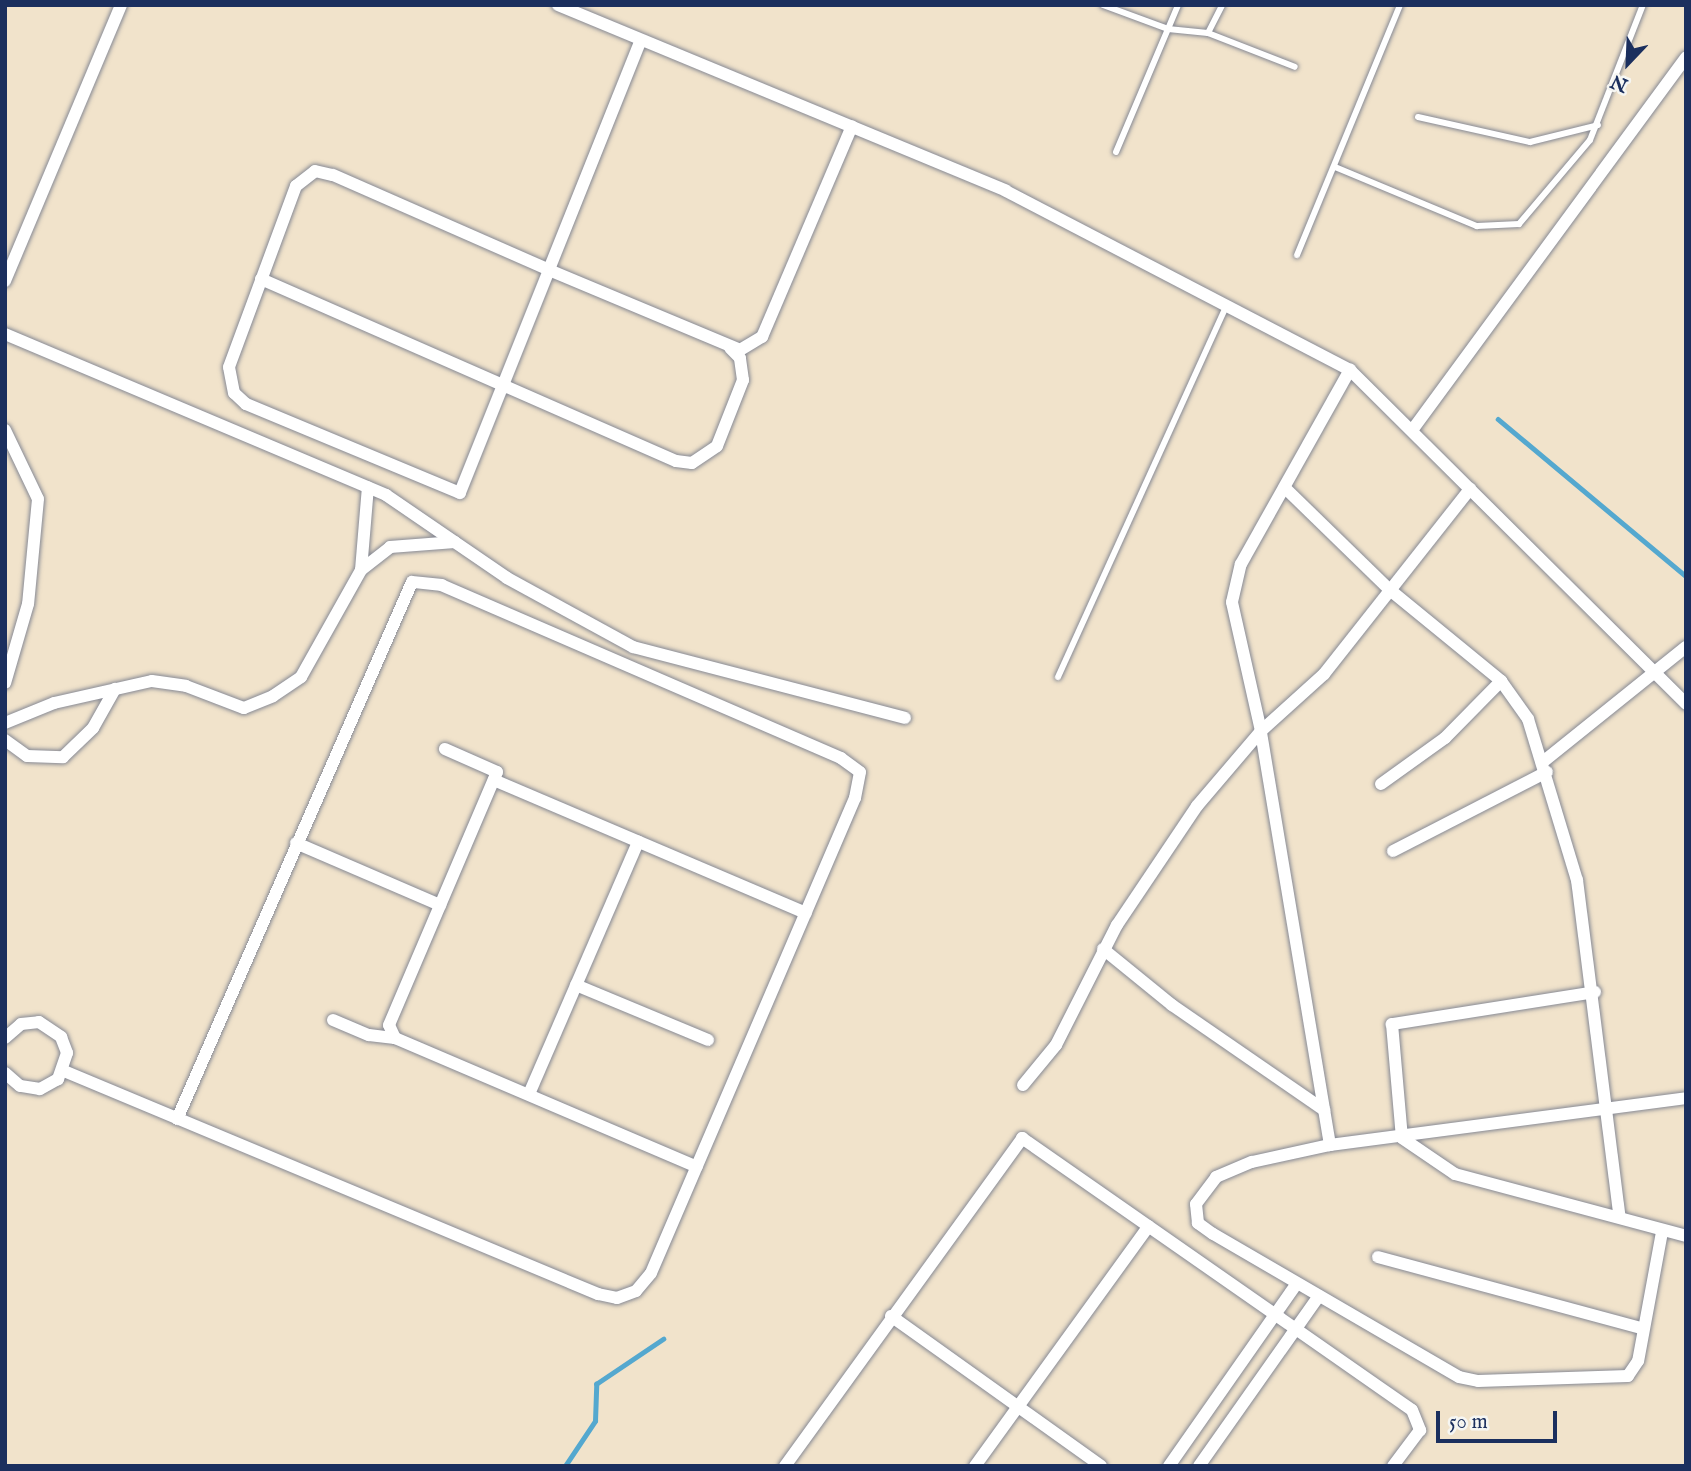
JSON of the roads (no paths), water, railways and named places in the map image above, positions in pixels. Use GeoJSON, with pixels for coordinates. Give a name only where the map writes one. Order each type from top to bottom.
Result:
{"type":"FeatureCollection","features":[{"type":"Feature","properties":{"kind":"street"},"geometry":{"type":"LineString","coordinates":[[5,281],[121,5]]}},
{"type":"Feature","properties":{"kind":"street"},"geometry":{"type":"LineString","coordinates":[[558,5],[640,42],[852,126],[1006,191],[1350,370],[1413,429],[1686,704]]}},
{"type":"Feature","properties":{"kind":"street"},"geometry":{"type":"LineString","coordinates":[[640,42],[549,270],[505,382],[460,493],[246,404],[227,382],[261,279],[296,186],[315,171],[549,270],[730,348],[740,350],[762,337],[852,126]]}},
{"type":"Feature","properties":{"kind":"street"},"geometry":{"type":"LineString","coordinates":[[1413,429],[1686,57]]}},
{"type":"Feature","properties":{"kind":"street"},"geometry":{"type":"LineString","coordinates":[[261,279],[692,463],[716,446],[743,380],[740,358],[730,348]]}},
{"type":"Feature","properties":{"kind":"street"},"geometry":{"type":"LineString","coordinates":[[5,334],[368,487],[455,542],[633,647],[905,718]]}},
{"type":"Feature","properties":{"kind":"street"},"geometry":{"type":"LineString","coordinates":[[1330,1145],[1261,731],[1233,583],[1350,370]]}},
{"type":"Feature","properties":{"kind":"street"},"geometry":{"type":"LineString","coordinates":[[5,430],[38,499],[28,604],[5,683]]}},
{"type":"Feature","properties":{"kind":"street"},"geometry":{"type":"LineString","coordinates":[[361,570],[368,487]]}},
{"type":"Feature","properties":{"kind":"street"},"geometry":{"type":"LineString","coordinates":[[1285,488],[1390,590],[1501,681],[1528,719],[1546,767],[1577,880],[1595,992],[1619,1214]]}},
{"type":"Feature","properties":{"kind":"street"},"geometry":{"type":"LineString","coordinates":[[1023,1085],[1056,1045],[1103,949],[1197,806],[1261,731],[1301,699],[1470,489]]}},
{"type":"Feature","properties":{"kind":"street"},"geometry":{"type":"LineString","coordinates":[[5,723],[54,703],[152,681],[186,686],[244,708],[273,696],[301,677],[361,570],[390,548],[455,542]]}},
{"type":"Feature","properties":{"kind":"street"},"geometry":{"type":"LineString","coordinates":[[64,1071],[177,1119],[617,1298],[636,1291],[651,1273],[860,785],[851,762],[424,580],[412,582],[404,594],[177,1119]]}},
{"type":"Feature","properties":{"kind":"street"},"geometry":{"type":"LineString","coordinates":[[1393,851],[1546,767],[1686,647]]}},
{"type":"Feature","properties":{"kind":"street"},"geometry":{"type":"LineString","coordinates":[[1381,784],[1445,738],[1501,681]]}},
{"type":"Feature","properties":{"kind":"street"},"geometry":{"type":"LineString","coordinates":[[5,740],[27,756],[63,757],[93,728],[115,689]]}},
{"type":"Feature","properties":{"kind":"street"},"geometry":{"type":"LineString","coordinates":[[396,1038],[390,1025],[497,772],[445,749]]}},
{"type":"Feature","properties":{"kind":"street"},"geometry":{"type":"LineString","coordinates":[[494,779],[806,912]]}},
{"type":"Feature","properties":{"kind":"street"},"geometry":{"type":"LineString","coordinates":[[529,1094],[638,842]]}},
{"type":"Feature","properties":{"kind":"street"},"geometry":{"type":"LineString","coordinates":[[296,843],[440,905]]}},
{"type":"Feature","properties":{"kind":"street"},"geometry":{"type":"LineString","coordinates":[[1103,949],[1172,1005],[1324,1110]]}},
{"type":"Feature","properties":{"kind":"street"},"geometry":{"type":"LineString","coordinates":[[576,985],[708,1040]]}},
{"type":"Feature","properties":{"kind":"street"},"geometry":{"type":"LineString","coordinates":[[1402,1138],[1392,1024],[1595,992]]}},
{"type":"Feature","properties":{"kind":"street"},"geometry":{"type":"LineString","coordinates":[[332,1020],[369,1035],[396,1038],[697,1167]]}},
{"type":"Feature","properties":{"kind":"street"},"geometry":{"type":"LineString","coordinates":[[5,1073],[20,1086],[40,1089],[64,1071],[66,1045],[48,1025],[21,1024],[6,1036]]}},
{"type":"Feature","properties":{"kind":"street"},"geometry":{"type":"LineString","coordinates":[[1662,1232],[1641,1328],[1638,1362],[1628,1376],[1478,1381],[1458,1377],[1213,1234],[1198,1223],[1196,1204],[1230,1168],[1330,1145],[1402,1138],[1686,1098]]}},
{"type":"Feature","properties":{"kind":"street"},"geometry":{"type":"LineString","coordinates":[[1402,1138],[1455,1174],[1619,1214],[1662,1232],[1686,1236]]}},
{"type":"Feature","properties":{"kind":"street"},"geometry":{"type":"LineString","coordinates":[[785,1466],[1015,1140],[1027,1139],[1420,1419],[1420,1430],[1393,1466]]}},
{"type":"Feature","properties":{"kind":"street"},"geometry":{"type":"LineString","coordinates":[[975,1466],[1149,1226]]}},
{"type":"Feature","properties":{"kind":"street"},"geometry":{"type":"LineString","coordinates":[[1378,1257],[1641,1328]]}},
{"type":"Feature","properties":{"kind":"street"},"geometry":{"type":"LineString","coordinates":[[1168,1466],[1297,1283]]}},
{"type":"Feature","properties":{"kind":"street"},"geometry":{"type":"LineString","coordinates":[[1199,1466],[1319,1296]]}},
{"type":"Feature","properties":{"kind":"street"},"geometry":{"type":"LineString","coordinates":[[891,1316],[1101,1466]]}},
{"type":"Feature","properties":{"kind":"lane"},"geometry":{"type":"LineString","coordinates":[[1103,5],[1168,29],[1208,33],[1296,67]]}},
{"type":"Feature","properties":{"kind":"lane"},"geometry":{"type":"LineString","coordinates":[[1116,152],[1178,5]]}},
{"type":"Feature","properties":{"kind":"lane"},"geometry":{"type":"LineString","coordinates":[[1208,33],[1222,5]]}},
{"type":"Feature","properties":{"kind":"lane"},"geometry":{"type":"LineString","coordinates":[[1297,256],[1400,5]]}},
{"type":"Feature","properties":{"kind":"lane"},"geometry":{"type":"LineString","coordinates":[[1335,167],[1477,226],[1510,228],[1529,218],[1598,125],[1643,5]]}},
{"type":"Feature","properties":{"kind":"lane"},"geometry":{"type":"LineString","coordinates":[[1418,117],[1530,142],[1598,125]]}},
{"type":"Feature","properties":{"kind":"lane"},"geometry":{"type":"LineString","coordinates":[[1058,677],[1227,304]]}},
{"type":"Feature","properties":{"kind":"waterway"},"geometry":{"type":"LineString","coordinates":[[1498,419],[1686,576]]}},
{"type":"Feature","properties":{"kind":"waterway"},"geometry":{"type":"LineString","coordinates":[[565,1466],[595,1421],[596,1384],[663,1339]]}}]}
